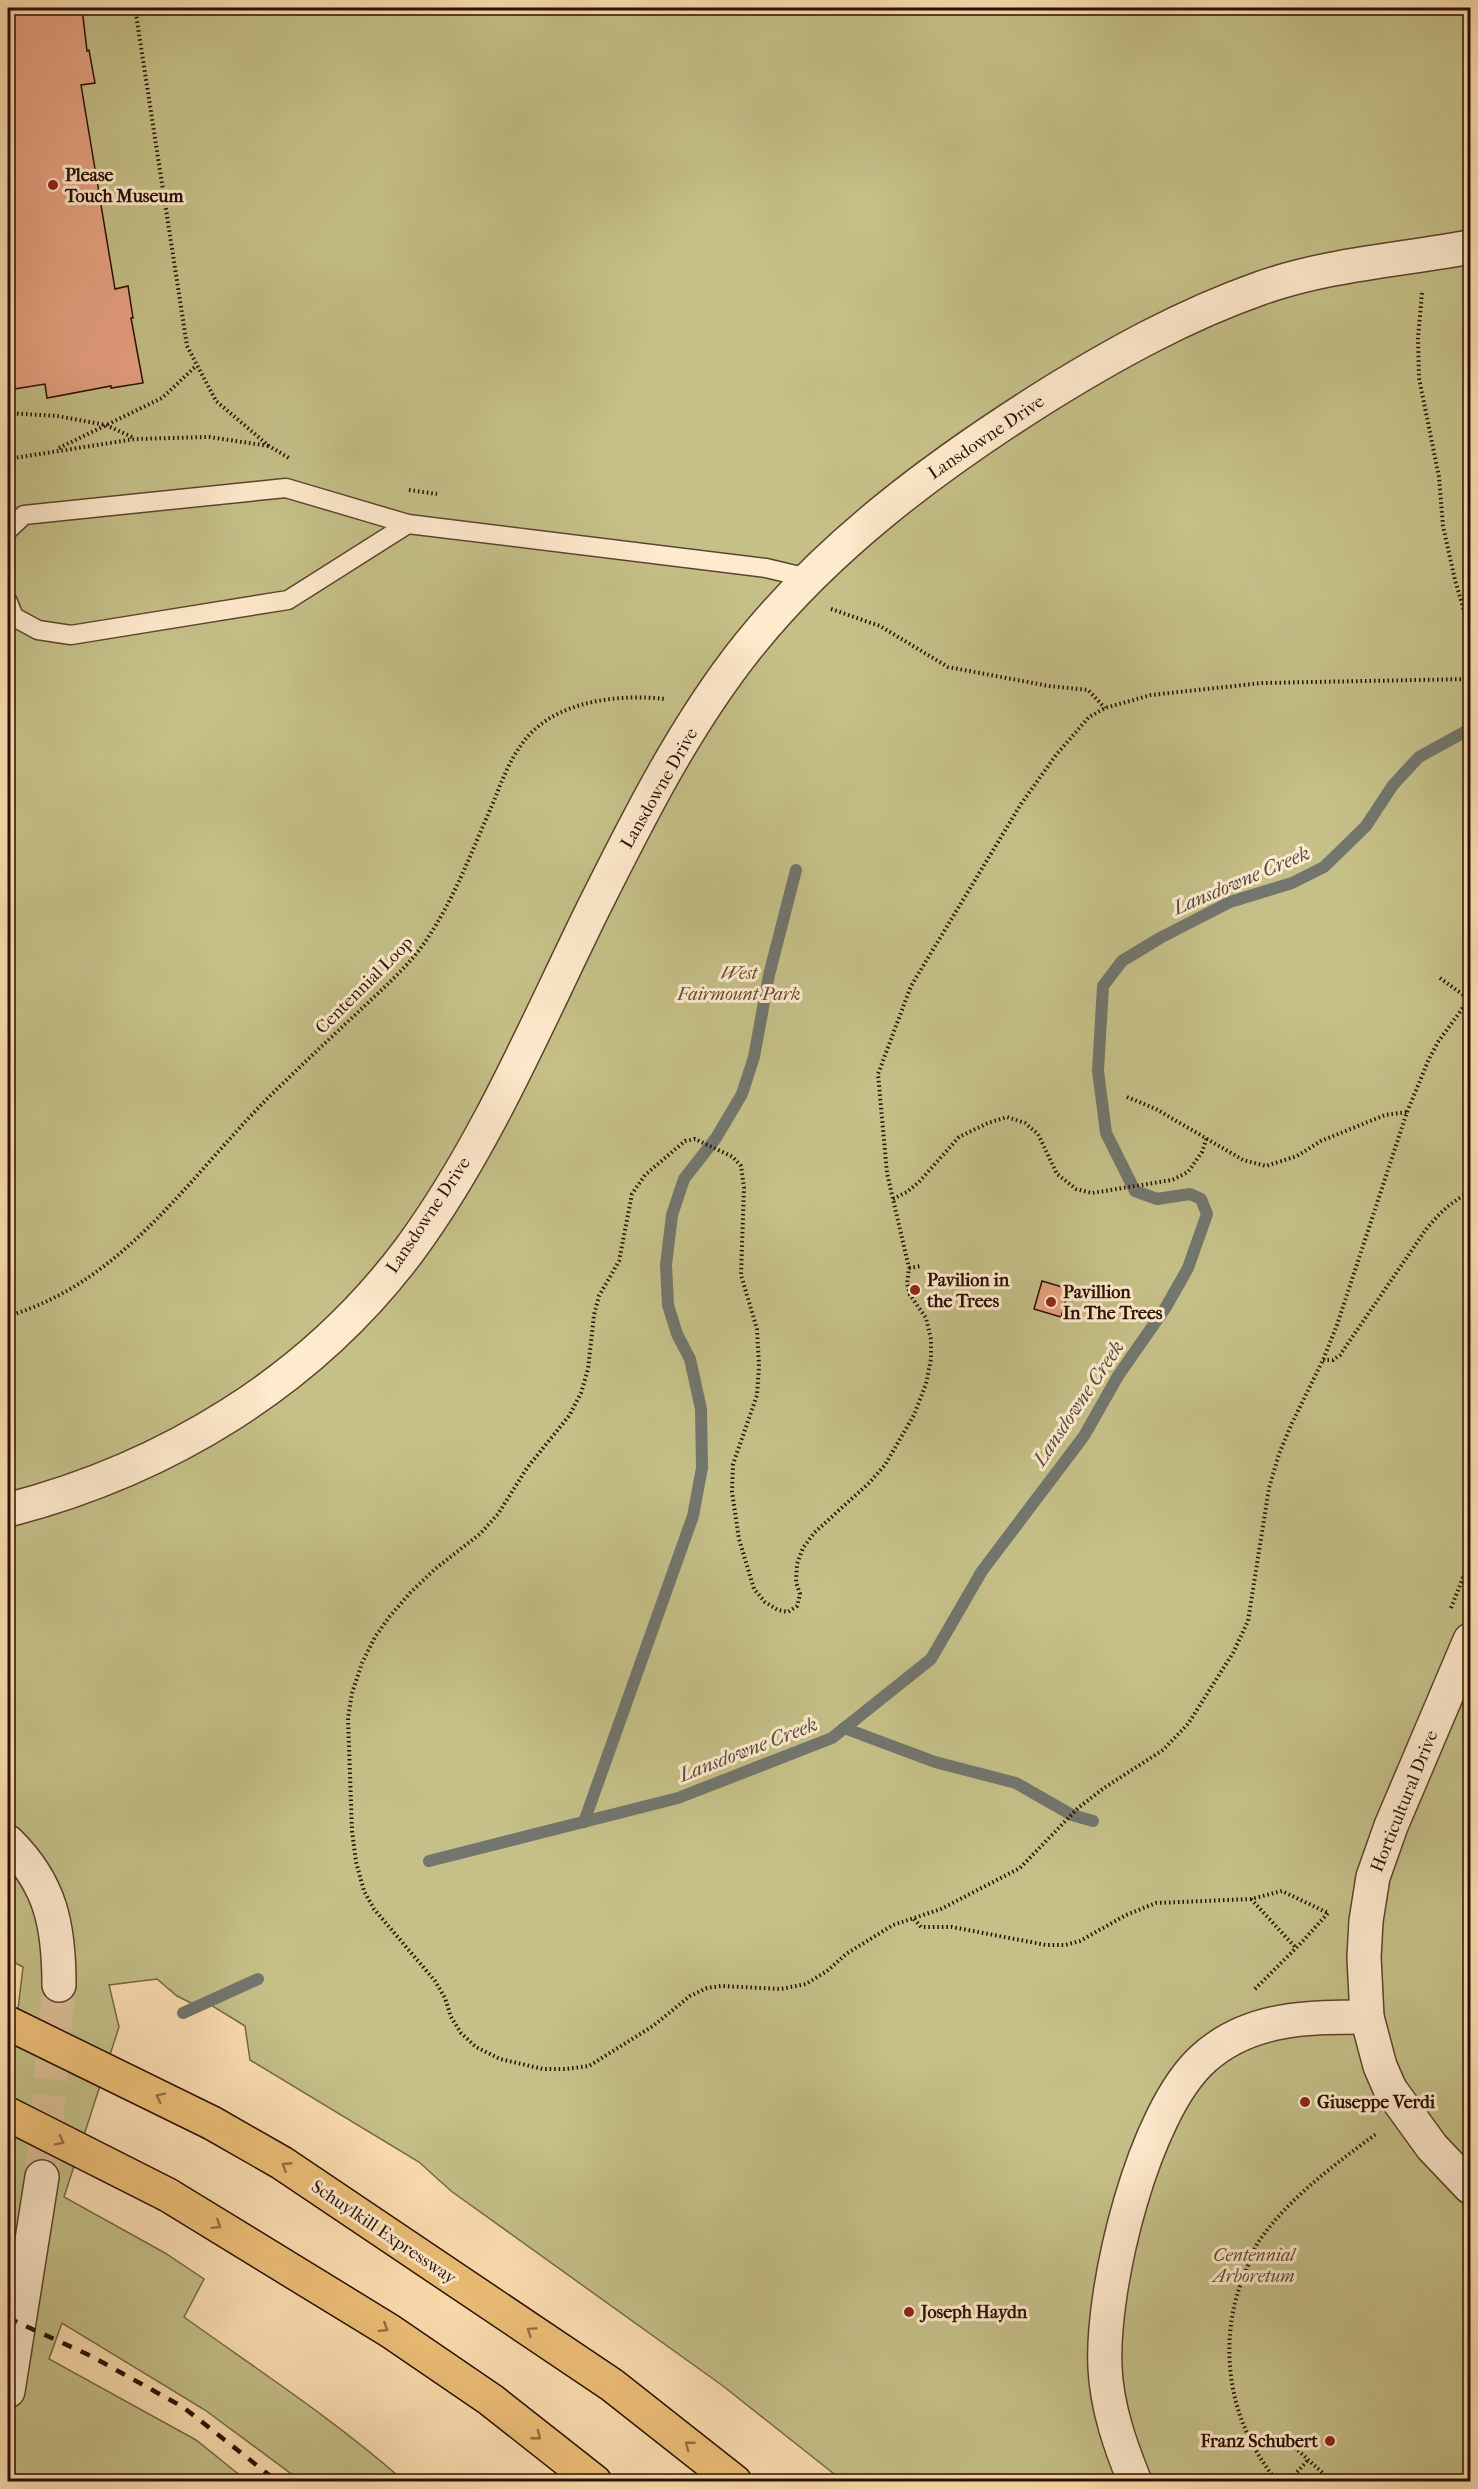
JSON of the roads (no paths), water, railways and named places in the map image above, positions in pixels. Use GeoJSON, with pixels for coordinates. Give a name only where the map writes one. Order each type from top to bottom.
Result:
{"type":"FeatureCollection","features":[{"type":"Feature","properties":{"kind":"highway","name":"Schuylkill Expressway"},"geometry":{"type":"LineString","coordinates":[[8,2023],[212,2123],[282,2163],[612,2385],[735,2481]]}},
{"type":"Feature","properties":{"kind":"highway"},"geometry":{"type":"LineString","coordinates":[[8,2114],[168,2195],[390,2331],[491,2400],[595,2481]]}},
{"type":"Feature","properties":{"kind":"street","name":"Lansdowne Drive"},"geometry":{"type":"LineString","coordinates":[[8,1510],[99,1482],[140,1465],[219,1422],[292,1372],[352,1318],[384,1282],[411,1247],[463,1166],[529,1041],[618,860],[706,706],[747,647],[801,586],[919,482],[1004,423],[1101,363],[1203,311],[1265,286],[1350,265],[1470,247]]}},
{"type":"Feature","properties":{"kind":"street","name":"Horticultural Drive"},"geometry":{"type":"LineString","coordinates":[[1470,1640],[1391,1826],[1373,1877],[1366,1922],[1364,1957],[1367,2017],[1380,2066],[1390,2089],[1432,2147],[1470,2187]]}},
{"type":"Feature","properties":{"kind":"street"},"geometry":{"type":"LineString","coordinates":[[8,1842],[25,1860],[44,1889],[52,1911],[58,1940],[59,1985]]}},
{"type":"Feature","properties":{"kind":"street"},"geometry":{"type":"LineString","coordinates":[[1135,2481],[1120,2445],[1110,2404],[1105,2367],[1117,2255],[1132,2196],[1160,2121],[1182,2083],[1204,2058],[1227,2042],[1253,2030],[1291,2019],[1367,2017]]}},
{"type":"Feature","properties":{"kind":"street"},"geometry":{"type":"LineString","coordinates":[[8,2391],[42,2177]]}},
{"type":"Feature","properties":{"kind":"lane"},"geometry":{"type":"LineString","coordinates":[[8,530],[24,515],[286,488],[408,524],[766,568],[801,586]]}},
{"type":"Feature","properties":{"kind":"lane"},"geometry":{"type":"LineString","coordinates":[[8,602],[14,616],[38,630],[71,636],[288,600],[408,524]]}},
{"type":"Feature","properties":{"kind":"waterway","name":"Lansdowne Creek"},"geometry":{"type":"LineString","coordinates":[[429,1861],[678,1798],[832,1738],[931,1659],[982,1571],[1084,1436],[1118,1376],[1166,1307],[1188,1268],[1207,1214],[1201,1199],[1190,1194],[1157,1199],[1135,1191],[1106,1133],[1098,1071],[1103,986],[1122,961],[1160,938],[1230,902],[1292,883],[1324,867],[1366,826],[1393,785],[1419,757],[1470,729]]}},
{"type":"Feature","properties":{"kind":"waterway"},"geometry":{"type":"LineString","coordinates":[[584,1822],[693,1516],[702,1468],[701,1409],[690,1359],[677,1334],[668,1305],[666,1265],[672,1215],[684,1179],[716,1138],[742,1094],[754,1057],[769,975],[796,870]]}},
{"type":"Feature","properties":{"kind":"waterway"},"geometry":{"type":"LineString","coordinates":[[844,1728],[935,1762],[1016,1783],[1072,1815],[1093,1821]]}},
{"type":"Feature","properties":{"kind":"waterway","name":"Lansdowne Creek"},"geometry":{"type":"LineString","coordinates":[[183,2013],[258,1979]]}},
{"type":"Feature","properties":{"kind":"tunnel"},"geometry":{"type":"LineString","coordinates":[[42,2177],[59,1985]]}},
{"type":"Feature","properties":{"kind":"railway"},"geometry":{"type":"LineString","coordinates":[[8,2318],[91,2356],[183,2407],[278,2482]]}},
{"type":"Feature","properties":{"kind":"place","name":"Please Touch Museum"},"geometry":{"type":"Point","coordinates":[53,185]}},
{"type":"Feature","properties":{"kind":"place","name":"Pavilion in the Trees"},"geometry":{"type":"Point","coordinates":[915,1290]}},
{"type":"Feature","properties":{"kind":"place","name":"Pavillion In The Trees"},"geometry":{"type":"Point","coordinates":[1051,1302]}},
{"type":"Feature","properties":{"kind":"place","name":"Giuseppe Verdi"},"geometry":{"type":"Point","coordinates":[1305,2102]}},
{"type":"Feature","properties":{"kind":"place","name":"Joseph Haydn"},"geometry":{"type":"Point","coordinates":[909,2312]}},
{"type":"Feature","properties":{"kind":"place","name":"Franz Schubert"},"geometry":{"type":"Point","coordinates":[1330,2441]}},
{"type":"Feature","properties":{"kind":"park label","name":"West Fairmount Park"},"geometry":{"type":"Point","coordinates":[739,983]}},
{"type":"Feature","properties":{"kind":"park label","name":"Centennial Arboretum"},"geometry":{"type":"Point","coordinates":[1254,2265]}}]}
